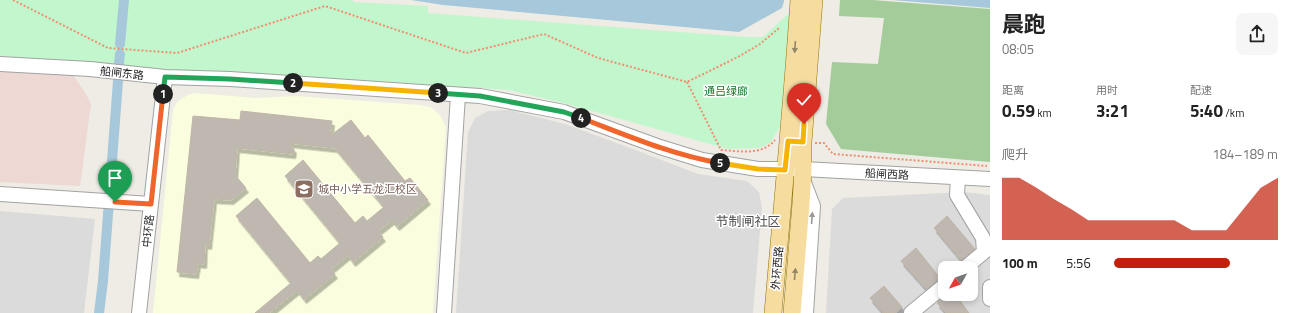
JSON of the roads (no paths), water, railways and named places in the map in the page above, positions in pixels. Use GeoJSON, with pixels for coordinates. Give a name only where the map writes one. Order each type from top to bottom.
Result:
{"type":"FeatureCollection","features":[{"type":"Feature","properties":{"kind":"main road","name":"外环西路"},"geometry":{"type":"LineString","coordinates":[[792,313],[803,173],[796,142],[806,4]]}},
{"type":"Feature","properties":{"kind":"main road","name":"外环西路"},"geometry":{"type":"LineString","coordinates":[[773,313],[785,170],[796,142]]}},
{"type":"Feature","properties":{"kind":"street","name":"船闸东路"},"geometry":{"type":"LineString","coordinates":[[0,64],[90,69],[165,77],[230,79],[480,96],[564,112],[660,147],[702,160],[758,169],[785,170]]}},
{"type":"Feature","properties":{"kind":"street","name":"中环路"},"geometry":{"type":"LineString","coordinates":[[139,313],[165,77]]}},
{"type":"Feature","properties":{"kind":"street"},"geometry":{"type":"LineString","coordinates":[[444,313],[458,95]]}},
{"type":"Feature","properties":{"kind":"street","name":"船闸西路"},"geometry":{"type":"LineString","coordinates":[[785,170],[803,173],[990,179]]}},
{"type":"Feature","properties":{"kind":"street"},"geometry":{"type":"LineString","coordinates":[[803,173],[813,206],[806,313]]}},
{"type":"Feature","properties":{"kind":"street"},"geometry":{"type":"LineString","coordinates":[[958,178],[957,195],[983,238],[984,252],[973,261]]}},
{"type":"Feature","properties":{"kind":"street"},"geometry":{"type":"LineString","coordinates":[[0,194],[151,204]]}},
{"type":"Feature","properties":{"kind":"street"},"geometry":{"type":"LineString","coordinates":[[990,286],[990,299]]}},
{"type":"Feature","properties":{"kind":"street"},"geometry":{"type":"LineString","coordinates":[[912,313],[938,291]]}},
{"type":"Feature","properties":{"kind":"water"},"geometry":{"type":"Polygon","coordinates":[[[411,0],[784,1],[782,8],[739,32],[443,5],[411,0]]]}},
{"type":"Feature","properties":{"kind":"water"},"geometry":{"type":"Polygon","coordinates":[[[892,0],[990,0],[990,8],[892,0]]]}},
{"type":"Feature","properties":{"kind":"waterway"},"geometry":{"type":"LineString","coordinates":[[120,44],[124,0]]}},
{"type":"Feature","properties":{"kind":"waterway"},"geometry":{"type":"LineString","coordinates":[[119,63],[120,54]]}},
{"type":"Feature","properties":{"kind":"waterway"},"geometry":{"type":"LineString","coordinates":[[99,313],[103,281],[118,81]]}},
{"type":"Feature","properties":{"kind":"place","name":"城中小学五龙汇校区"},"geometry":{"type":"Point","coordinates":[304,189]}},
{"type":"Feature","properties":{"kind":"district","name":"节制闸社区"},"geometry":{"type":"Point","coordinates":[748,221]}},
{"type":"Feature","properties":{"kind":"park label","name":"通吕绿廊"},"geometry":{"type":"Point","coordinates":[726,91]}}]}
